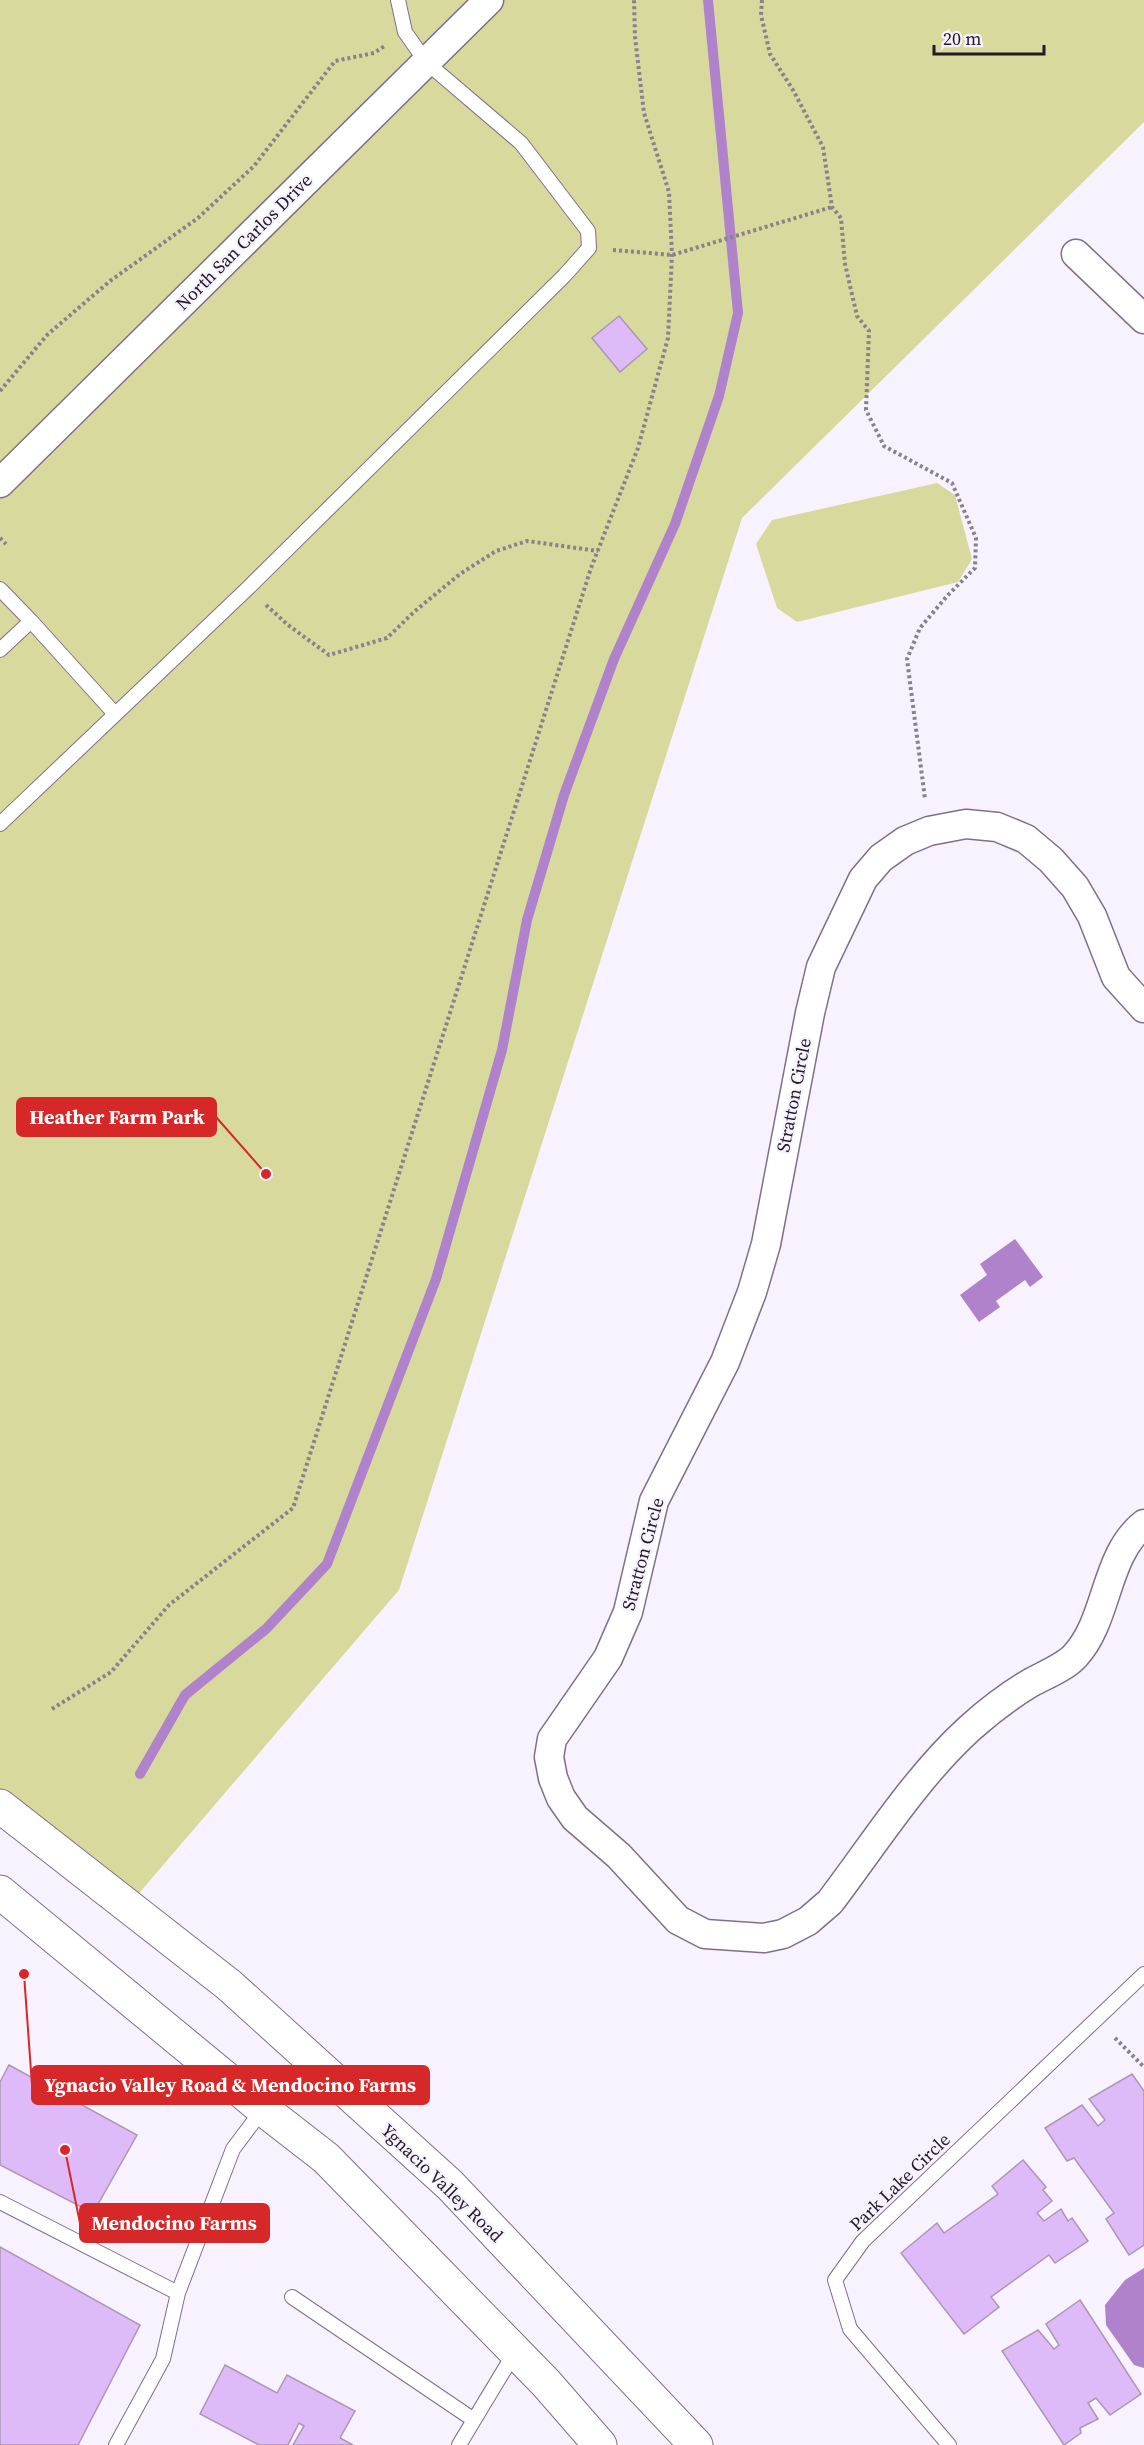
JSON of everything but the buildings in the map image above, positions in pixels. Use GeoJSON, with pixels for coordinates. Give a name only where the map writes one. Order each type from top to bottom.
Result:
{"type":"FeatureCollection","features":[{"type":"Feature","properties":{"kind":"highway","name":"Ygnacio Valley Road"},"geometry":{"type":"LineString","coordinates":[[0,1806],[229,1985],[450,2185],[696,2445]]}},
{"type":"Feature","properties":{"kind":"highway"},"geometry":{"type":"LineString","coordinates":[[0,1892],[263,2109],[326,2158],[515,2352],[600,2445]]}},
{"type":"Feature","properties":{"kind":"street","name":"North San Carlos Drive"},"geometry":{"type":"LineString","coordinates":[[0,483],[489,0]]}},
{"type":"Feature","properties":{"kind":"street"},"geometry":{"type":"LineString","coordinates":[[1076,254],[1144,319]]}},
{"type":"Feature","properties":{"kind":"street","name":"Stratton Circle"},"geometry":{"type":"LineString","coordinates":[[1144,1008],[1116,977],[1092,916],[1075,887],[1026,839],[997,827],[966,824],[929,831],[904,841],[881,858],[863,879],[821,967],[810,1013],[766,1245],[752,1292],[725,1362],[654,1501],[628,1612],[608,1658],[552,1739],[549,1757],[561,1798],[575,1818],[619,1856],[678,1920],[705,1934],[764,1938],[783,1934],[807,1921],[830,1902],[936,1762],[970,1727],[1013,1694],[1074,1657],[1094,1628],[1120,1558],[1137,1530],[1144,1524]]}},
{"type":"Feature","properties":{"kind":"lane"},"geometry":{"type":"LineString","coordinates":[[0,824],[247,589],[556,284],[588,248],[588,231],[521,143],[426,62],[405,32],[398,0]]}},
{"type":"Feature","properties":{"kind":"lane"},"geometry":{"type":"LineString","coordinates":[[0,589],[32,621],[115,714]]}},
{"type":"Feature","properties":{"kind":"lane"},"geometry":{"type":"LineString","coordinates":[[0,650],[32,621]]}},
{"type":"Feature","properties":{"kind":"lane","name":"Park Lake Circle"},"geometry":{"type":"LineString","coordinates":[[949,2445],[850,2329],[835,2280],[863,2241],[1144,1974]]}},
{"type":"Feature","properties":{"kind":"lane"},"geometry":{"type":"LineString","coordinates":[[116,2445],[163,2359],[177,2293],[233,2149],[263,2109]]}},
{"type":"Feature","properties":{"kind":"lane"},"geometry":{"type":"LineString","coordinates":[[0,2202],[177,2293]]}},
{"type":"Feature","properties":{"kind":"lane"},"geometry":{"type":"LineString","coordinates":[[292,2297],[474,2420]]}},
{"type":"Feature","properties":{"kind":"lane"},"geometry":{"type":"LineString","coordinates":[[459,2445],[515,2352]]}},
{"type":"Feature","properties":{"kind":"path"},"geometry":{"type":"LineString","coordinates":[[52,1709],[111,1672],[169,1605],[293,1508],[598,551],[638,448],[668,338],[672,255],[669,192],[644,113],[635,37],[634,0]]}},
{"type":"Feature","properties":{"kind":"path"},"geometry":{"type":"LineString","coordinates":[[762,0],[761,15],[770,54],[794,90],[823,147],[832,207],[841,218],[845,264],[857,316],[869,331],[866,410],[884,446],[952,483],[976,538],[975,568],[920,628],[907,659],[929,831]]}},
{"type":"Feature","properties":{"kind":"path"},"geometry":{"type":"LineString","coordinates":[[0,391],[47,336],[110,281],[198,218],[254,165],[335,61],[374,53],[405,32]]}},
{"type":"Feature","properties":{"kind":"path"},"geometry":{"type":"LineString","coordinates":[[588,248],[672,255],[802,214],[832,207]]}},
{"type":"Feature","properties":{"kind":"path"},"geometry":{"type":"LineString","coordinates":[[0,538],[6,544]]}},
{"type":"Feature","properties":{"kind":"path"},"geometry":{"type":"LineString","coordinates":[[247,589],[288,626],[329,655],[387,638],[415,611],[460,574],[496,551],[527,541],[598,551]]}},
{"type":"Feature","properties":{"kind":"path"},"geometry":{"type":"LineString","coordinates":[[1096,2019],[1144,2067]]}},
{"type":"Feature","properties":{"kind":"green space"},"geometry":{"type":"Polygon","coordinates":[[[0,0],[1144,0],[1144,122],[742,518],[399,1590],[128,1906],[0,1806],[0,0]]]}},
{"type":"Feature","properties":{"kind":"green space"},"geometry":{"type":"Polygon","coordinates":[[[937,483],[955,495],[972,559],[958,582],[797,622],[777,608],[756,544],[772,520],[937,483]]]}},
{"type":"Feature","properties":{"kind":"shaded area"},"geometry":{"type":"Polygon","coordinates":[[[1015,1239],[1043,1277],[1030,1287],[1025,1280],[996,1301],[1000,1307],[979,1322],[960,1295],[987,1275],[980,1264],[1015,1239]]]}},
{"type":"Feature","properties":{"kind":"shaded area"},"geometry":{"type":"Polygon","coordinates":[[[1144,2268],[1144,2368],[1134,2365],[1106,2325],[1105,2305],[1125,2280],[1144,2268]]]}},
{"type":"Feature","properties":{"kind":"waterway"},"geometry":{"type":"LineString","coordinates":[[140,1774],[185,1695],[266,1629],[327,1564],[436,1279],[502,1050],[527,920],[564,795],[614,659],[675,524],[719,396],[738,313],[708,0]]}},
{"type":"Feature","properties":{"kind":"place","name":"Heather Farm Park"},"geometry":{"type":"Point","coordinates":[266,1174]}},
{"type":"Feature","properties":{"kind":"place","name":"Ygnacio Valley Road & Mendocino Farms"},"geometry":{"type":"Point","coordinates":[24,1974]}},
{"type":"Feature","properties":{"kind":"place","name":"Mendocino Farms"},"geometry":{"type":"Point","coordinates":[65,2150]}}]}
